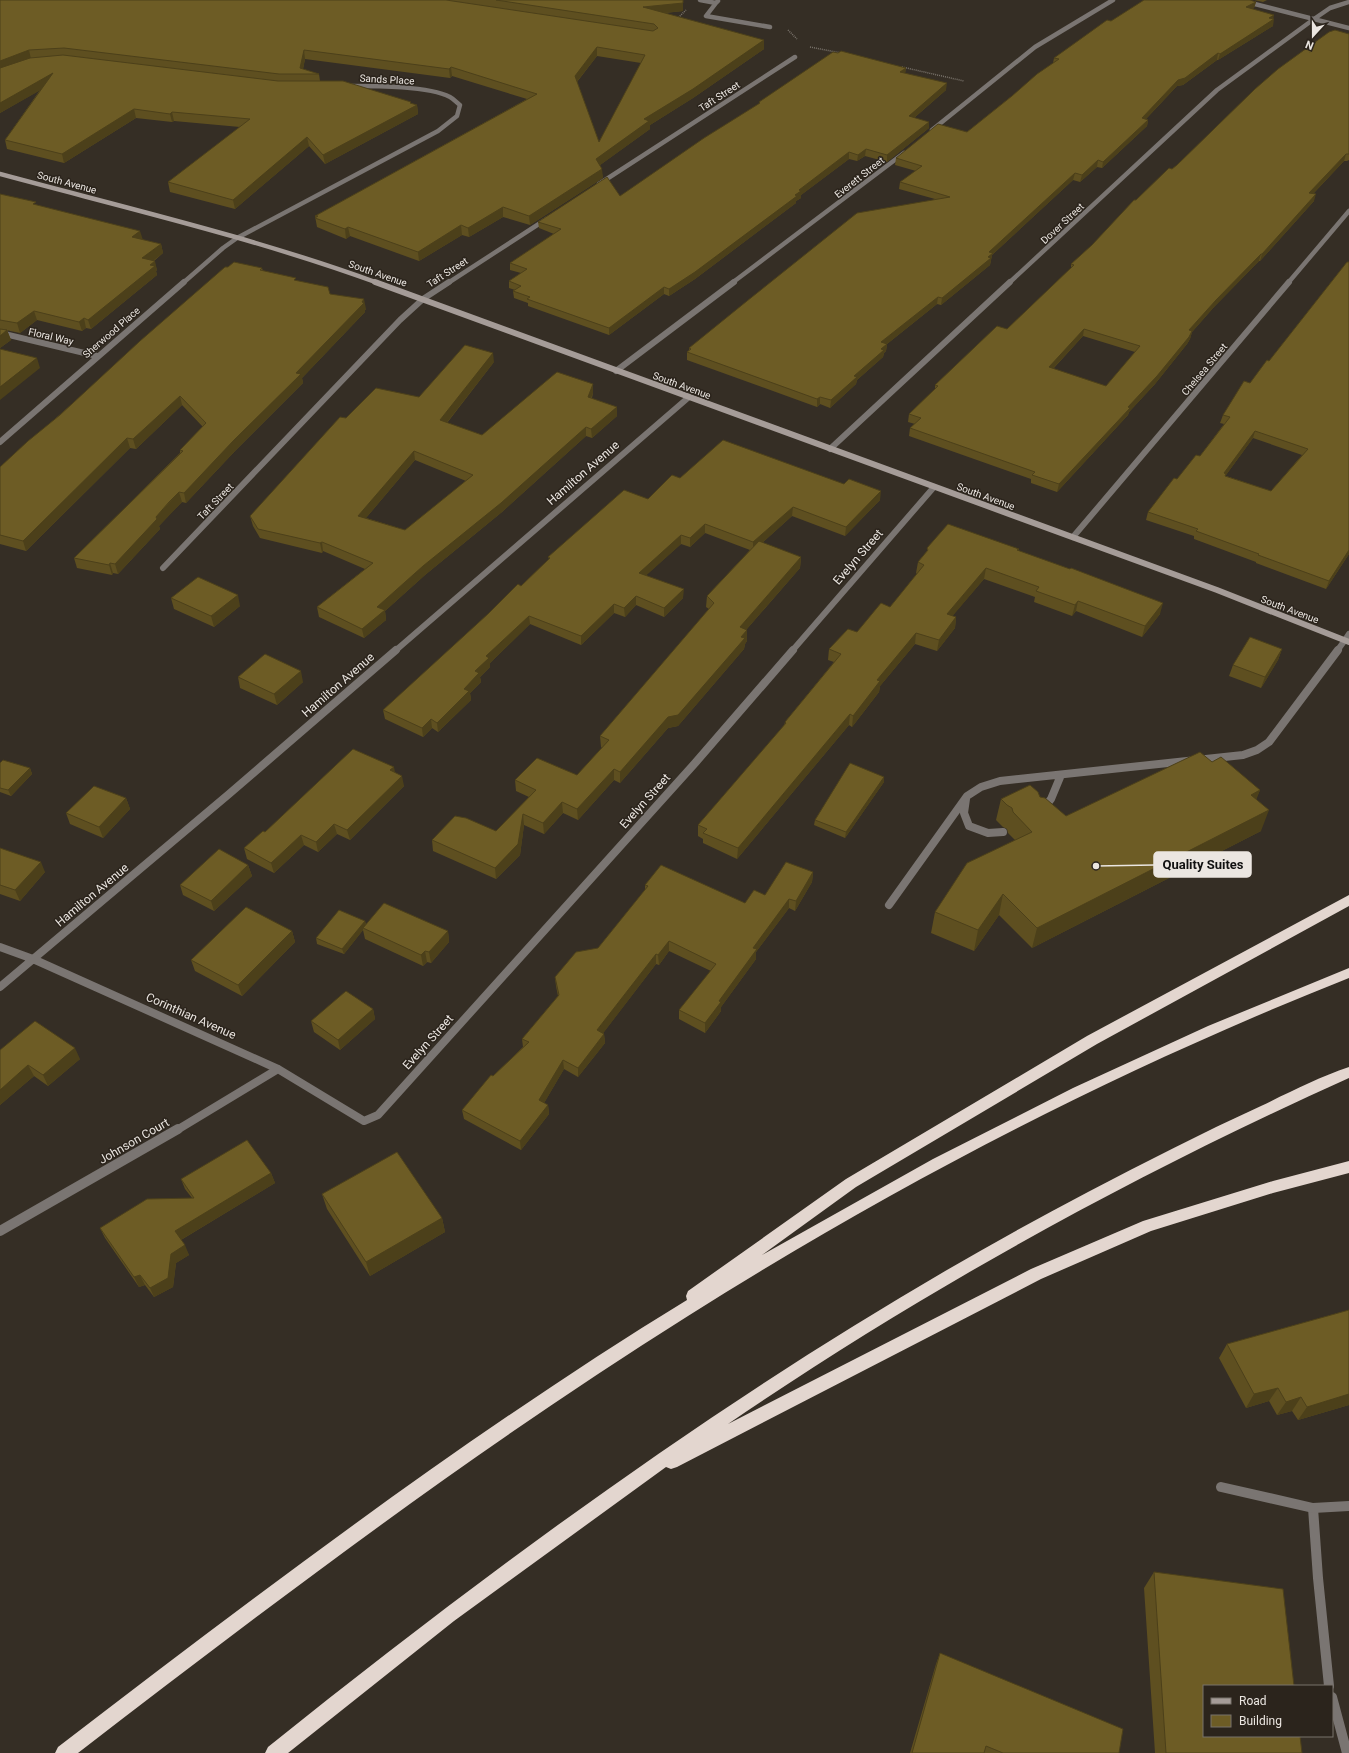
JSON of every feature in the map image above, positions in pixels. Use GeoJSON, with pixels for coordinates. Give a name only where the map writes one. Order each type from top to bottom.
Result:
{"type":"FeatureCollection","features":[{"type":"Feature","properties":{"kind":"highway"},"geometry":{"type":"LineString","coordinates":[[64,1753],[327,1554],[462,1458],[588,1372],[851,1183],[1092,1040],[1349,900]]}},
{"type":"Feature","properties":{"kind":"highway"},"geometry":{"type":"LineString","coordinates":[[588,1372],[709,1295],[823,1227],[935,1165],[1146,1059],[1245,1015],[1349,973]]}},
{"type":"Feature","properties":{"kind":"highway"},"geometry":{"type":"LineString","coordinates":[[274,1753],[360,1684],[505,1572],[750,1399],[868,1325],[978,1259],[1088,1198],[1192,1144],[1349,1072]]}},
{"type":"Feature","properties":{"kind":"highway"},"geometry":{"type":"LineString","coordinates":[[628,1484],[1036,1274],[1148,1225],[1273,1187],[1349,1167]]}},
{"type":"Feature","properties":{"kind":"main road","name":"South Avenue"},"geometry":{"type":"LineString","coordinates":[[0,174],[237,238],[348,272],[1348,639]]}},
{"type":"Feature","properties":{"kind":"street"},"geometry":{"type":"LineString","coordinates":[[700,0],[718,1]]}},
{"type":"Feature","properties":{"kind":"street"},"geometry":{"type":"LineString","coordinates":[[927,134],[1035,47],[1113,0]]}},
{"type":"Feature","properties":{"kind":"street"},"geometry":{"type":"LineString","coordinates":[[1239,0],[1349,28]]}},
{"type":"Feature","properties":{"kind":"street"},"geometry":{"type":"LineString","coordinates":[[718,1],[706,16],[770,27]]}},
{"type":"Feature","properties":{"kind":"street","name":"Dover Street"},"geometry":{"type":"LineString","coordinates":[[830,449],[1217,90],[1330,8],[1349,2]]}},
{"type":"Feature","properties":{"kind":"street","name":"Taft Street"},"geometry":{"type":"LineString","coordinates":[[595,187],[795,57]]}},
{"type":"Feature","properties":{"kind":"street","name":"Sands Place"},"geometry":{"type":"LineString","coordinates":[[237,238],[438,131],[457,119],[461,112],[461,106],[456,100],[434,92],[385,87],[347,86]]}},
{"type":"Feature","properties":{"kind":"street","name":"Everett Street"},"geometry":{"type":"LineString","coordinates":[[616,371],[909,149]]}},
{"type":"Feature","properties":{"kind":"street","name":"Chelsea Street"},"geometry":{"type":"LineString","coordinates":[[1073,537],[1349,211]]}},
{"type":"Feature","properties":{"kind":"street","name":"Taft Street"},"geometry":{"type":"LineString","coordinates":[[163,568],[400,320],[423,299],[556,213]]}},
{"type":"Feature","properties":{"kind":"street","name":"Sherwood Place"},"geometry":{"type":"LineString","coordinates":[[0,442],[217,252],[237,238]]}},
{"type":"Feature","properties":{"kind":"street","name":"Floral Way"},"geometry":{"type":"LineString","coordinates":[[0,333],[97,356]]}},
{"type":"Feature","properties":{"kind":"street","name":"Hamilton Avenue"},"geometry":{"type":"LineString","coordinates":[[0,987],[235,789],[689,396]]}},
{"type":"Feature","properties":{"kind":"street","name":"Evelyn Street"},"geometry":{"type":"LineString","coordinates":[[364,1121],[378,1115],[675,785],[934,487]]}},
{"type":"Feature","properties":{"kind":"street"},"geometry":{"type":"LineString","coordinates":[[889,905],[967,796],[981,787],[1000,781],[1243,755],[1257,750],[1269,742],[1348,639]]}},
{"type":"Feature","properties":{"kind":"street"},"geometry":{"type":"LineString","coordinates":[[1038,814],[1051,799],[1061,775]]}},
{"type":"Feature","properties":{"kind":"street"},"geometry":{"type":"LineString","coordinates":[[967,796],[964,812],[969,826],[988,833],[1003,832]]}},
{"type":"Feature","properties":{"kind":"street","name":"Corinthian Avenue"},"geometry":{"type":"LineString","coordinates":[[0,947],[34,959],[278,1069],[364,1121]]}},
{"type":"Feature","properties":{"kind":"street","name":"Johnson Court"},"geometry":{"type":"LineString","coordinates":[[0,1231],[148,1147],[278,1069]]}},
{"type":"Feature","properties":{"kind":"street"},"geometry":{"type":"LineString","coordinates":[[1221,1487],[1313,1508],[1349,1506]]}},
{"type":"Feature","properties":{"kind":"street"},"geometry":{"type":"LineString","coordinates":[[1313,1508],[1318,1578],[1329,1685]]}},
{"type":"Feature","properties":{"kind":"street"},"geometry":{"type":"LineString","coordinates":[[1333,1701],[1347,1753]]}},
{"type":"Feature","properties":{"kind":"path"},"geometry":{"type":"LineString","coordinates":[[784,25],[798,40]]}},
{"type":"Feature","properties":{"kind":"building"},"geometry":{"type":"Polygon","coordinates":[[[0,0],[446,0],[653,31],[658,28],[654,24],[496,0],[683,0],[683,3],[643,7],[764,40],[693,89],[644,119],[649,121],[596,159],[602,169],[529,216],[503,207],[468,228],[461,225],[418,252],[348,227],[345,229],[315,218],[318,216],[315,216],[537,94],[451,67],[449,69],[304,50],[300,68],[319,74],[279,74],[64,48],[29,50],[0,61],[0,0]],[[597,47],[575,76],[599,142],[645,55],[597,47]]]}},
{"type":"Feature","properties":{"kind":"building"},"geometry":{"type":"Polygon","coordinates":[[[1144,0],[1250,0],[1256,2],[1246,7],[1274,15],[1269,18],[1274,19],[1220,54],[1218,53],[1185,78],[1178,80],[1142,118],[1148,120],[1103,162],[1098,160],[1082,175],[1075,173],[989,252],[993,253],[988,257],[991,258],[942,298],[938,297],[881,342],[887,344],[881,349],[884,350],[854,376],[857,377],[831,400],[820,397],[817,399],[687,352],[691,349],[689,348],[857,213],[950,197],[900,182],[922,166],[896,158],[938,124],[967,132],[1037,74],[1059,59],[1054,58],[1107,20],[1111,21],[1144,0]]]}},
{"type":"Feature","properties":{"kind":"building"},"geometry":{"type":"Polygon","coordinates":[[[1335,30],[1349,34],[1349,154],[1346,154],[1309,193],[1316,194],[1262,254],[1216,300],[1189,330],[1192,331],[1189,337],[1157,376],[1128,407],[1130,408],[1059,484],[1032,475],[1035,472],[910,428],[921,418],[909,414],[938,386],[935,385],[997,326],[1007,329],[1074,265],[1071,264],[1092,245],[1134,200],[1136,200],[1169,168],[1172,169],[1177,165],[1255,89],[1278,69],[1329,32],[1335,30]],[[1084,329],[1049,367],[1106,386],[1140,346],[1084,329]]]}},
{"type":"Feature","properties":{"kind":"building"},"geometry":{"type":"Polygon","coordinates":[[[841,51],[906,68],[900,72],[947,83],[909,116],[929,122],[887,155],[866,149],[858,155],[849,152],[799,190],[801,191],[795,195],[797,196],[695,272],[669,289],[664,287],[609,328],[527,299],[530,297],[513,291],[521,286],[509,281],[527,269],[510,263],[561,229],[538,222],[607,177],[620,196],[704,138],[760,103],[759,102],[833,52],[838,53],[841,51]]]}},
{"type":"Feature","properties":{"kind":"building"},"geometry":{"type":"Polygon","coordinates":[[[63,55],[278,81],[343,81],[417,105],[323,155],[307,137],[233,200],[168,182],[250,119],[172,112],[170,114],[134,109],[62,154],[5,140],[53,73],[0,103],[0,68],[30,58],[63,55]]]}},
{"type":"Feature","properties":{"kind":"building"},"geometry":{"type":"Polygon","coordinates":[[[0,194],[36,202],[33,204],[140,231],[132,237],[161,244],[142,258],[155,261],[150,265],[155,266],[88,320],[84,318],[79,322],[34,311],[17,323],[0,320],[0,194]]]}},
{"type":"Feature","properties":{"kind":"building"},"geometry":{"type":"Polygon","coordinates":[[[234,262],[262,268],[260,270],[296,278],[294,280],[328,287],[330,294],[364,299],[362,302],[364,303],[296,373],[301,374],[234,440],[184,493],[179,492],[169,502],[156,517],[157,519],[115,564],[110,563],[109,565],[74,558],[183,451],[180,450],[206,423],[180,396],[133,439],[127,438],[23,541],[0,535],[0,467],[28,441],[60,415],[140,341],[225,267],[228,267],[234,262]]]}},
{"type":"Feature","properties":{"kind":"building"},"geometry":{"type":"Polygon","coordinates":[[[1347,262],[1349,262],[1349,550],[1329,581],[1196,531],[1198,529],[1148,512],[1174,478],[1177,479],[1196,455],[1200,456],[1230,417],[1223,415],[1244,381],[1250,383],[1267,360],[1269,361],[1347,262]],[[1255,431],[1224,473],[1226,474],[1225,476],[1271,491],[1308,449],[1255,431]]]}},
{"type":"Feature","properties":{"kind":"building"},"geometry":{"type":"Polygon","coordinates":[[[0,329],[7,330],[0,336],[0,329]]]}},
{"type":"Feature","properties":{"kind":"building"},"geometry":{"type":"Polygon","coordinates":[[[465,345],[493,353],[440,420],[482,435],[557,372],[593,384],[588,397],[617,407],[591,429],[586,427],[501,503],[423,566],[377,607],[385,610],[362,629],[317,607],[373,563],[322,542],[320,543],[258,529],[250,516],[340,417],[346,418],[376,388],[419,397],[465,345]],[[414,451],[358,516],[405,530],[473,475],[414,451]]]}},
{"type":"Feature","properties":{"kind":"building"},"geometry":{"type":"Polygon","coordinates":[[[0,349],[37,358],[0,387],[0,349]]]}},
{"type":"Feature","properties":{"kind":"building"},"geometry":{"type":"Polygon","coordinates":[[[723,440],[844,484],[849,479],[881,491],[846,527],[793,507],[753,542],[705,524],[690,538],[681,535],[639,573],[684,589],[664,608],[636,596],[624,608],[614,604],[581,636],[529,616],[486,656],[489,658],[475,671],[479,673],[464,689],[469,691],[437,723],[431,719],[422,728],[383,710],[489,613],[518,584],[521,586],[550,558],[548,557],[624,490],[648,499],[672,475],[680,478],[723,440]]]}},
{"type":"Feature","properties":{"kind":"building"},"geometry":{"type":"Polygon","coordinates":[[[948,524],[1163,603],[1145,626],[1078,601],[1075,605],[1036,591],[1039,587],[986,568],[947,614],[956,617],[939,640],[916,633],[877,680],[880,681],[853,716],[850,714],[738,848],[703,833],[707,829],[698,825],[786,723],[785,722],[841,654],[829,649],[848,629],[857,632],[881,603],[890,607],[924,565],[918,562],[928,550],[927,548],[948,524]]]}},
{"type":"Feature","properties":{"kind":"building"},"geometry":{"type":"Polygon","coordinates":[[[759,541],[801,557],[740,627],[747,630],[741,637],[745,638],[678,715],[668,717],[620,772],[614,769],[577,809],[562,802],[543,823],[523,814],[518,844],[495,868],[432,840],[455,816],[466,818],[496,831],[536,790],[515,780],[537,758],[577,775],[609,740],[600,736],[714,603],[707,596],[759,541]]]}},
{"type":"Feature","properties":{"kind":"building"},"geometry":{"type":"Polygon","coordinates":[[[198,577],[238,595],[211,616],[171,598],[198,577]]]}},
{"type":"Feature","properties":{"kind":"building"},"geometry":{"type":"Polygon","coordinates":[[[1250,637],[1282,649],[1265,677],[1233,665],[1250,637]]]}},
{"type":"Feature","properties":{"kind":"building"},"geometry":{"type":"Polygon","coordinates":[[[265,654],[301,671],[274,694],[238,677],[265,654]]]}},
{"type":"Feature","properties":{"kind":"building"},"geometry":{"type":"Polygon","coordinates":[[[353,749],[394,767],[390,770],[402,776],[347,830],[334,824],[316,842],[301,835],[271,863],[244,848],[263,831],[265,832],[353,749]]]}},
{"type":"Feature","properties":{"kind":"building"},"geometry":{"type":"Polygon","coordinates":[[[1200,752],[1212,762],[1221,757],[1260,790],[1251,795],[1269,810],[1037,928],[1003,894],[978,930],[935,912],[967,863],[1032,832],[1013,812],[1012,808],[1001,799],[1030,785],[1038,792],[1040,797],[1045,798],[1066,816],[1200,752]]]}},
{"type":"Feature","properties":{"kind":"building"},"geometry":{"type":"Polygon","coordinates":[[[3,760],[30,768],[8,790],[0,788],[0,763],[3,760]]]}},
{"type":"Feature","properties":{"kind":"building"},"geometry":{"type":"Polygon","coordinates":[[[850,763],[884,777],[846,832],[815,820],[850,763]]]}},
{"type":"Feature","properties":{"kind":"building"},"geometry":{"type":"Polygon","coordinates":[[[94,786],[126,798],[99,827],[66,813],[94,786]]]}},
{"type":"Feature","properties":{"kind":"building"},"geometry":{"type":"Polygon","coordinates":[[[0,848],[41,862],[15,890],[0,885],[0,848]]]}},
{"type":"Feature","properties":{"kind":"building"},"geometry":{"type":"Polygon","coordinates":[[[219,849],[248,865],[211,901],[180,885],[219,849]]]}},
{"type":"Feature","properties":{"kind":"building"},"geometry":{"type":"Polygon","coordinates":[[[786,862],[813,872],[796,901],[789,899],[753,948],[757,949],[705,1023],[679,1010],[716,964],[669,941],[658,955],[656,954],[597,1030],[604,1034],[578,1068],[563,1060],[539,1100],[548,1105],[520,1141],[462,1110],[491,1075],[493,1076],[529,1042],[522,1039],[559,995],[555,977],[576,952],[598,948],[648,886],[645,885],[661,865],[745,903],[754,890],[765,895],[786,862]]]}},
{"type":"Feature","properties":{"kind":"building"},"geometry":{"type":"Polygon","coordinates":[[[384,903],[448,931],[429,952],[425,951],[421,955],[363,928],[384,903]]]}},
{"type":"Feature","properties":{"kind":"building"},"geometry":{"type":"Polygon","coordinates":[[[246,907],[292,931],[238,985],[191,960],[246,907]]]}},
{"type":"Feature","properties":{"kind":"building"},"geometry":{"type":"Polygon","coordinates":[[[339,910],[365,921],[342,949],[316,938],[339,910]]]}},
{"type":"Feature","properties":{"kind":"building"},"geometry":{"type":"Polygon","coordinates":[[[346,991],[373,1009],[338,1040],[311,1021],[346,991]]]}},
{"type":"Feature","properties":{"kind":"building"},"geometry":{"type":"Polygon","coordinates":[[[35,1021],[75,1048],[43,1075],[28,1065],[0,1090],[0,1050],[35,1021]]]}},
{"type":"Feature","properties":{"kind":"building"},"geometry":{"type":"Polygon","coordinates":[[[247,1140],[271,1173],[175,1231],[185,1245],[171,1254],[168,1278],[150,1288],[140,1275],[134,1277],[100,1228],[147,1199],[194,1198],[181,1179],[247,1140]]]}},
{"type":"Feature","properties":{"kind":"building"},"geometry":{"type":"Polygon","coordinates":[[[397,1152],[442,1218],[366,1262],[322,1194],[397,1152]]]}},
{"type":"Feature","properties":{"kind":"building"},"geometry":{"type":"Polygon","coordinates":[[[1349,1310],[1349,1394],[1307,1407],[1301,1397],[1286,1402],[1278,1388],[1254,1394],[1227,1344],[1349,1310]]]}},
{"type":"Feature","properties":{"kind":"building"},"geometry":{"type":"Polygon","coordinates":[[[1154,1572],[1283,1589],[1294,1685],[1203,1685],[1203,1737],[1300,1737],[1302,1753],[1166,1753],[1154,1572]]]}},
{"type":"Feature","properties":{"kind":"building"},"geometry":{"type":"Polygon","coordinates":[[[940,1653],[1123,1729],[1119,1753],[1003,1753],[986,1746],[984,1753],[912,1753],[940,1653]]]}},
{"type":"Feature","properties":{"kind":"place","name":"Quality Suites"},"geometry":{"type":"Point","coordinates":[1096,866]}}]}
